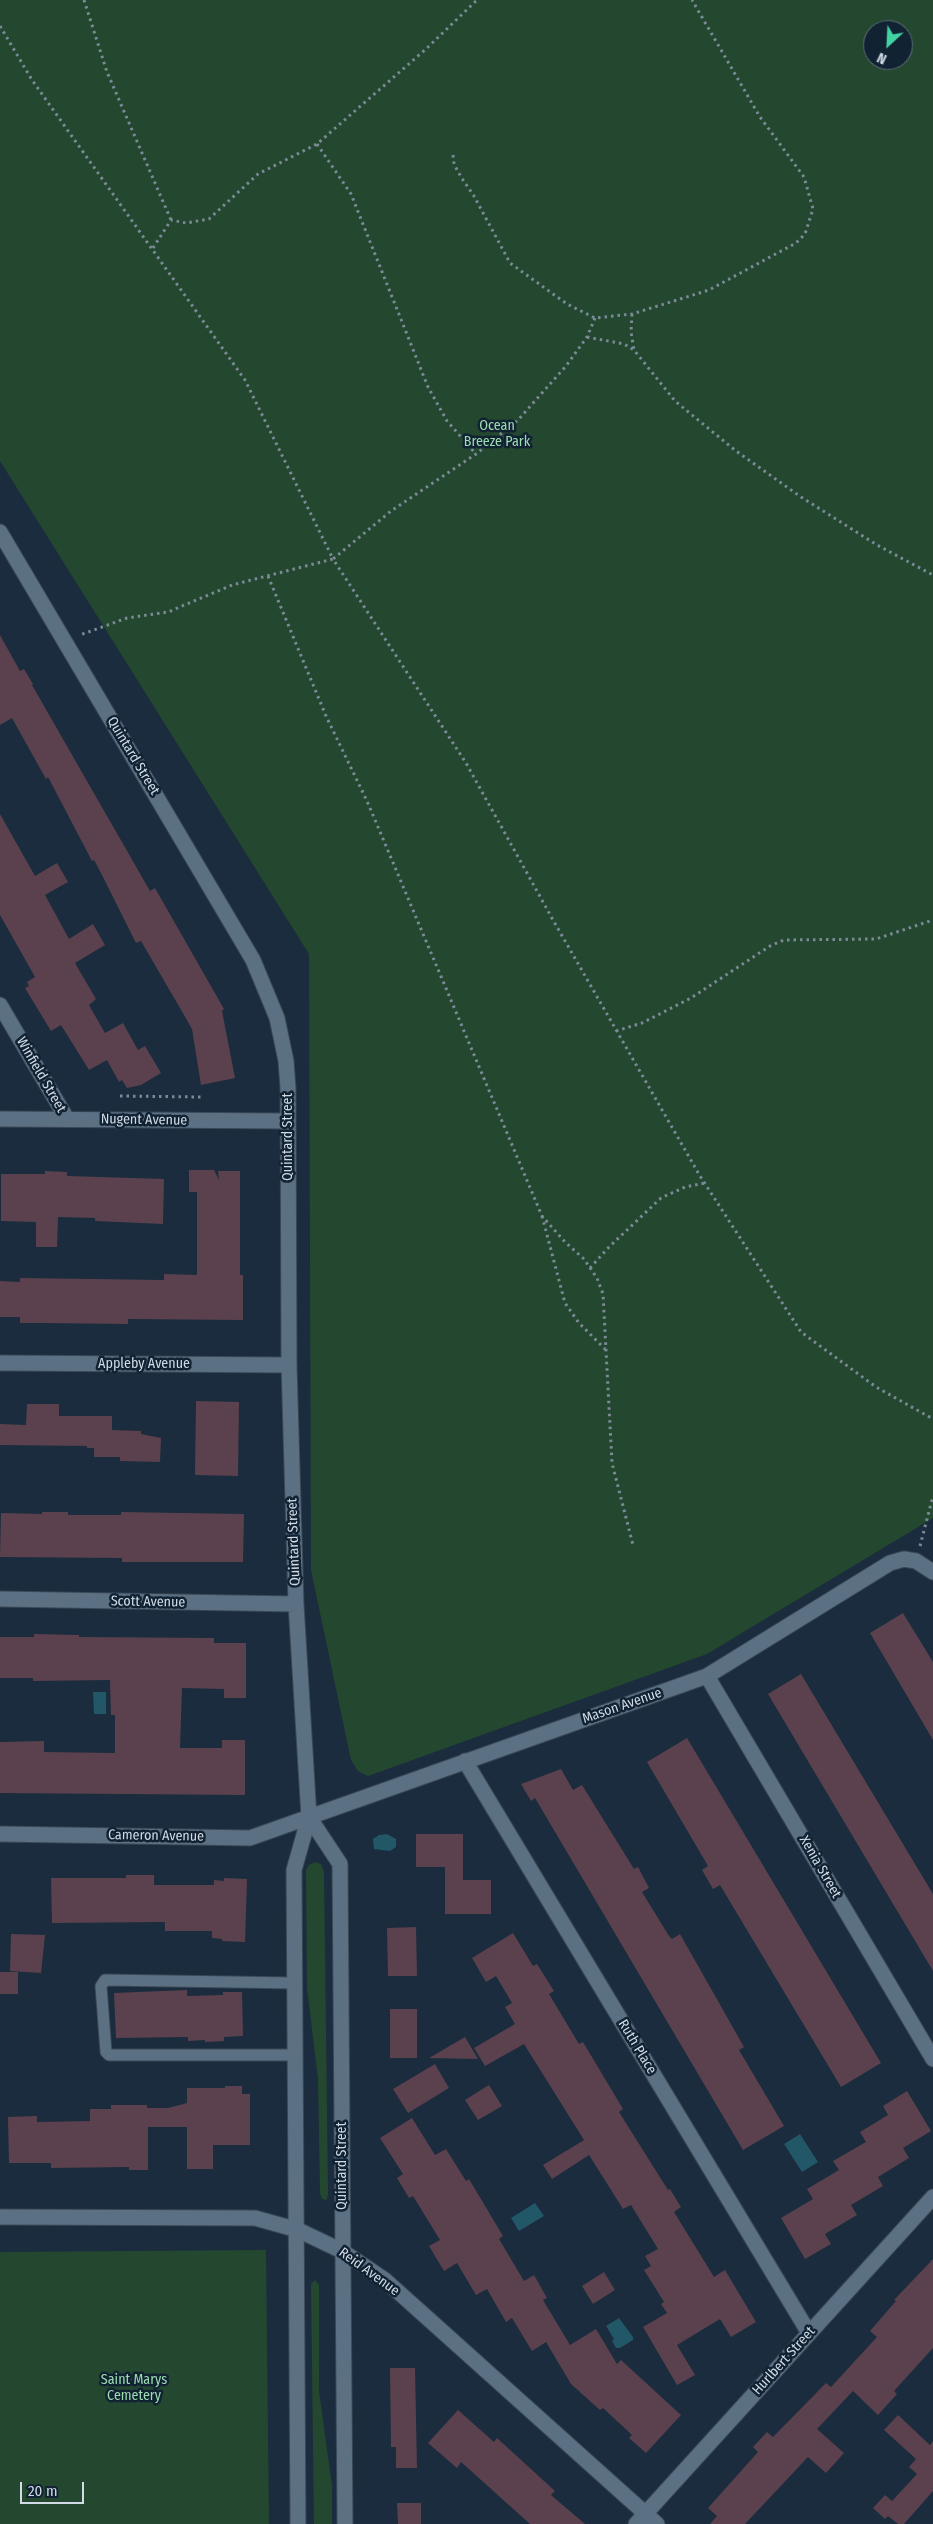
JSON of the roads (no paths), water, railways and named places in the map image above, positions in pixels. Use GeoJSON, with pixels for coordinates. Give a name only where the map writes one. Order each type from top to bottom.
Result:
{"type":"FeatureCollection","features":[{"type":"Feature","properties":{"kind":"street","name":"Quintard Street"},"geometry":{"type":"LineString","coordinates":[[0,532],[253,960],[271,1001],[282,1037],[288,1079],[288,1364],[296,1604],[309,1817],[294,1870],[298,2230],[298,2524]]}},
{"type":"Feature","properties":{"kind":"street","name":"Winfield Street"},"geometry":{"type":"LineString","coordinates":[[0,1005],[67,1119]]}},
{"type":"Feature","properties":{"kind":"street","name":"Nugent Avenue"},"geometry":{"type":"LineString","coordinates":[[0,1119],[288,1121]]}},
{"type":"Feature","properties":{"kind":"street","name":"Appleby Avenue"},"geometry":{"type":"LineString","coordinates":[[0,1362],[288,1364]]}},
{"type":"Feature","properties":{"kind":"street","name":"Mason Avenue"},"geometry":{"type":"LineString","coordinates":[[309,1817],[707,1676],[890,1563],[904,1559],[916,1561],[933,1572]]}},
{"type":"Feature","properties":{"kind":"street","name":"Scott Avenue"},"geometry":{"type":"LineString","coordinates":[[0,1599],[296,1604]]}},
{"type":"Feature","properties":{"kind":"street","name":"Xenia Street"},"geometry":{"type":"LineString","coordinates":[[707,1676],[933,2059]]}},
{"type":"Feature","properties":{"kind":"street","name":"Ruth Place"},"geometry":{"type":"LineString","coordinates":[[465,1761],[809,2333]]}},
{"type":"Feature","properties":{"kind":"street","name":"Quintard Street"},"geometry":{"type":"LineString","coordinates":[[309,1817],[340,1864],[345,2524]]}},
{"type":"Feature","properties":{"kind":"street","name":"Cameron Avenue"},"geometry":{"type":"LineString","coordinates":[[0,1834],[250,1838],[309,1817]]}},
{"type":"Feature","properties":{"kind":"street","name":"Hurlbert Street"},"geometry":{"type":"LineString","coordinates":[[646,2521],[809,2333],[933,2197]]}},
{"type":"Feature","properties":{"kind":"street","name":"Reid Avenue"},"geometry":{"type":"LineString","coordinates":[[0,2217],[254,2218],[298,2230],[342,2251],[385,2280],[646,2521]]}},
{"type":"Feature","properties":{"kind":"lane"},"geometry":{"type":"LineString","coordinates":[[295,1983],[105,1980],[101,1986],[106,2052],[110,2055],[296,2055]]}},
{"type":"Feature","properties":{"kind":"water"},"geometry":{"type":"Polygon","coordinates":[[[93,1692],[106,1692],[106,1714],[94,1714],[93,1692]]]}},
{"type":"Feature","properties":{"kind":"water"},"geometry":{"type":"Polygon","coordinates":[[[387,1834],[396,1839],[396,1847],[390,1851],[374,1849],[373,1839],[379,1835],[387,1834]]]}},
{"type":"Feature","properties":{"kind":"water"},"geometry":{"type":"Polygon","coordinates":[[[800,2134],[818,2162],[802,2172],[784,2144],[800,2134]]]}},
{"type":"Feature","properties":{"kind":"water"},"geometry":{"type":"Polygon","coordinates":[[[535,2203],[544,2216],[519,2231],[511,2218],[535,2203]]]}},
{"type":"Feature","properties":{"kind":"water"},"geometry":{"type":"Polygon","coordinates":[[[619,2318],[633,2337],[633,2340],[620,2348],[616,2348],[612,2341],[614,2339],[606,2326],[619,2318]]]}},
{"type":"Feature","properties":{"kind":"park label","name":"Ocean Breeze Park"},"geometry":{"type":"Point","coordinates":[497,434]}},
{"type":"Feature","properties":{"kind":"park label","name":"Saint Marys Cemetery"},"geometry":{"type":"Point","coordinates":[134,2388]}}]}
